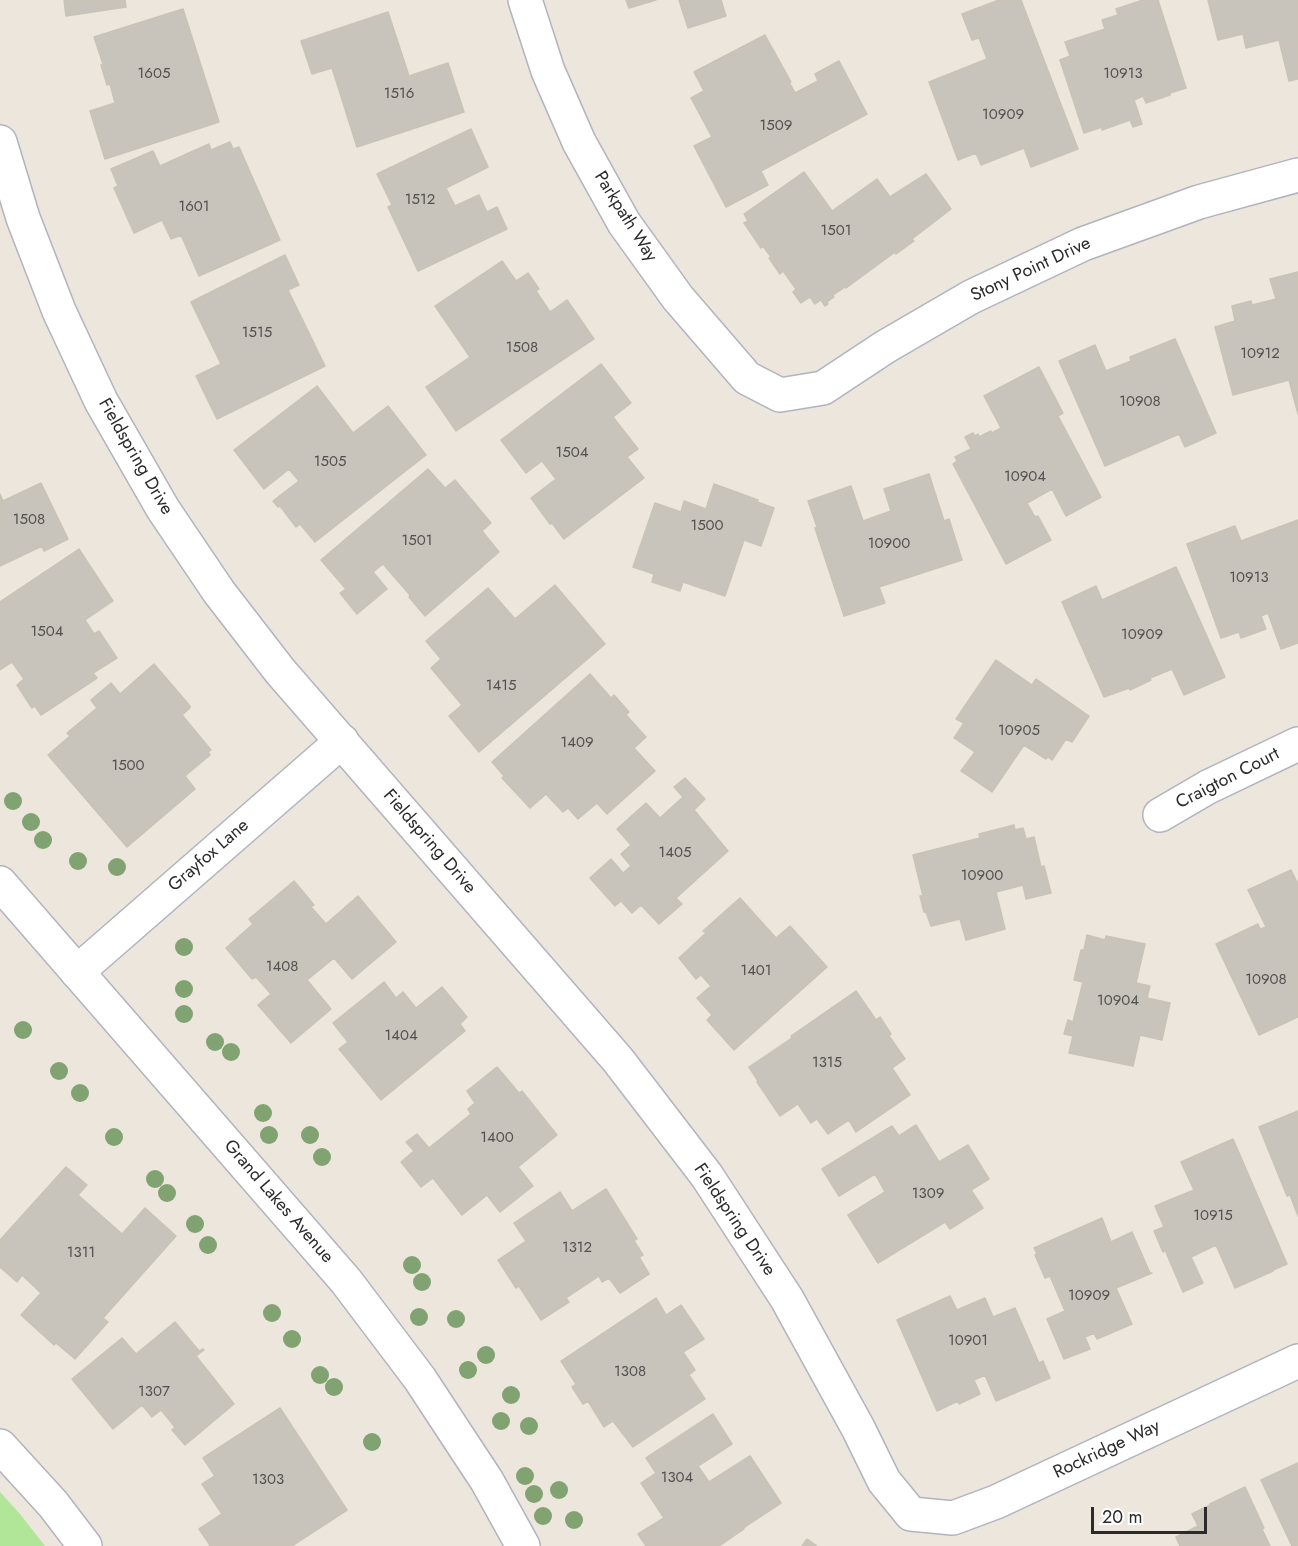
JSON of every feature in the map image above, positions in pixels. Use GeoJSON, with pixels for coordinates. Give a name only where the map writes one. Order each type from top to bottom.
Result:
{"type":"FeatureCollection","features":[{"type":"Feature","properties":{"kind":"street","name":"Parkpath Way"},"geometry":{"type":"LineString","coordinates":[[525,0],[548,71],[579,142],[624,223],[678,298],[747,378],[780,395]]}},
{"type":"Feature","properties":{"kind":"street","name":"Fieldspring Drive"},"geometry":{"type":"LineString","coordinates":[[0,142],[23,218],[59,311],[101,401],[163,509],[219,592],[280,670],[618,1060],[707,1176],[787,1299],[858,1428],[884,1481],[911,1514]]}},
{"type":"Feature","properties":{"kind":"street","name":"Stony Point Drive"},"geometry":{"type":"LineString","coordinates":[[780,395],[824,388],[885,346],[971,297],[1083,244],[1199,202],[1298,175]]}},
{"type":"Feature","properties":{"kind":"street","name":"Grayfox Lane"},"geometry":{"type":"LineString","coordinates":[[77,972],[342,741]]}},
{"type":"Feature","properties":{"kind":"street","name":"Craigton Court"},"geometry":{"type":"LineString","coordinates":[[1160,815],[1208,787],[1298,744]]}},
{"type":"Feature","properties":{"kind":"street","name":"Grand Lakes Avenue"},"geometry":{"type":"LineString","coordinates":[[0,883],[346,1281],[420,1378],[487,1481],[523,1546]]}},
{"type":"Feature","properties":{"kind":"street","name":"Rockridge Way"},"geometry":{"type":"LineString","coordinates":[[911,1514],[953,1518],[996,1502],[1298,1361]]}},
{"type":"Feature","properties":{"kind":"street"},"geometry":{"type":"LineString","coordinates":[[0,1446],[53,1504],[85,1546]]}},
{"type":"Feature","properties":{"kind":"green space"},"geometry":{"type":"Polygon","coordinates":[[[0,1492],[20,1514],[45,1546],[0,1546],[0,1492]]]}},
{"type":"Feature","properties":{"kind":"building"},"geometry":{"type":"Polygon","coordinates":[[[64,0],[125,0],[126,7],[66,16],[64,0]]]}},
{"type":"Feature","properties":{"kind":"building"},"geometry":{"type":"Polygon","coordinates":[[[626,0],[656,0],[629,8],[626,0]]]}},
{"type":"Feature","properties":{"kind":"building"},"geometry":{"type":"Polygon","coordinates":[[[679,0],[721,0],[726,16],[688,28],[679,0]]]}},
{"type":"Feature","properties":{"kind":"building"},"geometry":{"type":"Polygon","coordinates":[[[999,0],[1021,0],[1078,149],[1031,167],[1024,148],[981,165],[976,153],[958,160],[929,82],[987,59],[979,38],[972,40],[962,14],[999,0]]]}},
{"type":"Feature","properties":{"kind":"building"},"geometry":{"type":"Polygon","coordinates":[[[1143,0],[1158,0],[1186,88],[1146,103],[1143,96],[1134,100],[1142,124],[1133,127],[1130,120],[1102,130],[1102,127],[1084,133],[1060,60],[1070,56],[1065,42],[1105,29],[1102,20],[1118,15],[1116,9],[1143,0]]]}},
{"type":"Feature","properties":{"kind":"building"},"geometry":{"type":"Polygon","coordinates":[[[1208,0],[1298,0],[1298,79],[1289,81],[1279,40],[1246,48],[1243,34],[1218,40],[1208,0]]]}},
{"type":"Feature","properties":{"kind":"building"},"geometry":{"type":"Polygon","coordinates":[[[183,9],[219,122],[105,159],[90,111],[115,103],[110,84],[107,85],[94,37],[183,9]]]}},
{"type":"Feature","properties":{"kind":"building"},"geometry":{"type":"Polygon","coordinates":[[[388,12],[409,76],[448,63],[464,112],[357,147],[332,68],[312,74],[301,41],[388,12]]]}},
{"type":"Feature","properties":{"kind":"building"},"geometry":{"type":"Polygon","coordinates":[[[765,35],[795,93],[818,81],[815,74],[839,61],[867,114],[761,171],[768,185],[726,207],[694,146],[712,137],[691,98],[704,91],[694,72],[765,35]]]}},
{"type":"Feature","properties":{"kind":"building"},"geometry":{"type":"Polygon","coordinates":[[[471,129],[488,167],[446,188],[455,206],[479,195],[487,212],[497,207],[507,229],[418,271],[388,207],[392,205],[377,174],[471,129]]]}},
{"type":"Feature","properties":{"kind":"building"},"geometry":{"type":"Polygon","coordinates":[[[230,142],[233,149],[239,147],[280,240],[199,276],[181,235],[171,239],[162,220],[134,233],[114,188],[118,186],[111,169],[153,151],[160,166],[209,144],[211,150],[230,142]]]}},
{"type":"Feature","properties":{"kind":"building"},"geometry":{"type":"Polygon","coordinates":[[[804,172],[832,211],[877,179],[890,197],[926,174],[951,209],[912,239],[914,241],[833,295],[834,297],[825,306],[821,300],[815,304],[810,297],[801,303],[793,292],[796,289],[783,271],[780,274],[769,258],[771,257],[763,246],[761,248],[744,223],[748,221],[744,214],[804,172]]]}},
{"type":"Feature","properties":{"kind":"building"},"geometry":{"type":"Polygon","coordinates":[[[285,255],[299,285],[288,290],[325,366],[217,419],[196,376],[221,364],[191,302],[285,255]]]}},
{"type":"Feature","properties":{"kind":"building"},"geometry":{"type":"Polygon","coordinates":[[[502,261],[516,281],[528,273],[539,289],[536,291],[550,312],[567,300],[594,339],[456,431],[426,387],[470,357],[435,306],[502,261]]]}},
{"type":"Feature","properties":{"kind":"building"},"geometry":{"type":"Polygon","coordinates":[[[1298,272],[1298,414],[1289,380],[1233,395],[1215,327],[1235,321],[1232,306],[1251,301],[1252,305],[1276,299],[1270,279],[1298,272]]]}},
{"type":"Feature","properties":{"kind":"building"},"geometry":{"type":"Polygon","coordinates":[[[1175,339],[1216,433],[1185,447],[1179,434],[1105,466],[1059,361],[1095,345],[1106,371],[1131,361],[1130,357],[1175,339]]]}},
{"type":"Feature","properties":{"kind":"building"},"geometry":{"type":"Polygon","coordinates":[[[601,364],[631,403],[613,417],[638,449],[627,457],[644,478],[564,539],[531,498],[556,479],[542,461],[526,473],[501,440],[601,364]]]}},
{"type":"Feature","properties":{"kind":"building"},"geometry":{"type":"Polygon","coordinates":[[[1039,367],[1063,413],[1058,416],[1101,497],[1066,516],[1052,489],[1027,503],[1035,517],[1038,516],[1051,540],[1006,564],[953,464],[957,461],[955,457],[971,449],[965,437],[973,433],[975,436],[978,434],[979,437],[1001,428],[984,396],[1039,367]]]}},
{"type":"Feature","properties":{"kind":"building"},"geometry":{"type":"Polygon","coordinates":[[[317,386],[353,433],[388,406],[426,455],[315,542],[300,524],[296,527],[280,506],[278,507],[273,501],[299,481],[289,469],[264,489],[234,450],[317,386]]]}},
{"type":"Feature","properties":{"kind":"building"},"geometry":{"type":"Polygon","coordinates":[[[428,469],[445,488],[455,480],[491,523],[482,531],[499,552],[425,616],[383,564],[373,572],[387,589],[357,614],[340,593],[346,589],[321,560],[428,469]]]}},
{"type":"Feature","properties":{"kind":"building"},"geometry":{"type":"Polygon","coordinates":[[[929,474],[944,521],[949,519],[962,560],[879,587],[885,603],[844,616],[808,501],[851,486],[863,521],[891,511],[884,489],[929,474]]]}},
{"type":"Feature","properties":{"kind":"building"},"geometry":{"type":"Polygon","coordinates":[[[41,483],[68,539],[44,551],[42,546],[0,566],[0,494],[3,501],[41,483]]]}},
{"type":"Feature","properties":{"kind":"building"},"geometry":{"type":"Polygon","coordinates":[[[714,484],[774,508],[761,546],[744,540],[725,596],[683,582],[680,591],[652,582],[654,574],[633,567],[655,503],[681,512],[684,501],[706,509],[714,484]]]}},
{"type":"Feature","properties":{"kind":"building"},"geometry":{"type":"Polygon","coordinates":[[[1298,520],[1298,643],[1281,649],[1268,613],[1261,616],[1266,629],[1241,638],[1239,632],[1221,638],[1187,544],[1235,526],[1241,541],[1298,520]]]}},
{"type":"Feature","properties":{"kind":"building"},"geometry":{"type":"Polygon","coordinates":[[[79,549],[113,601],[85,620],[94,634],[99,631],[117,658],[93,673],[97,678],[41,715],[35,706],[32,708],[17,685],[24,679],[12,662],[0,670],[0,602],[79,549]]]}},
{"type":"Feature","properties":{"kind":"building"},"geometry":{"type":"Polygon","coordinates":[[[1176,567],[1225,677],[1184,695],[1172,669],[1130,690],[1129,688],[1104,697],[1062,602],[1096,586],[1102,600],[1176,567]]]}},
{"type":"Feature","properties":{"kind":"building"},"geometry":{"type":"Polygon","coordinates":[[[555,585],[605,644],[479,752],[449,716],[462,705],[431,668],[441,659],[426,641],[488,588],[515,619],[555,585]]]}},
{"type":"Feature","properties":{"kind":"building"},"geometry":{"type":"Polygon","coordinates":[[[996,660],[1032,685],[1036,679],[1089,716],[1072,742],[1066,739],[1052,760],[1048,757],[1046,759],[1024,745],[992,792],[961,771],[975,752],[954,738],[964,723],[956,719],[996,660]]]}},
{"type":"Feature","properties":{"kind":"building"},"geometry":{"type":"Polygon","coordinates":[[[154,664],[190,706],[182,715],[211,750],[208,752],[210,755],[185,776],[195,789],[127,847],[48,755],[70,736],[67,733],[97,708],[91,700],[111,683],[120,694],[154,664]]]}},
{"type":"Feature","properties":{"kind":"building"},"geometry":{"type":"Polygon","coordinates":[[[590,674],[611,698],[614,695],[629,712],[626,715],[646,737],[634,748],[655,771],[607,814],[597,803],[578,819],[568,808],[563,812],[546,794],[530,808],[502,778],[504,776],[492,762],[590,674]]]}},
{"type":"Feature","properties":{"kind":"building"},"geometry":{"type":"Polygon","coordinates":[[[685,778],[705,799],[694,810],[728,851],[676,898],[682,904],[659,924],[641,905],[632,913],[621,901],[615,906],[590,878],[611,859],[623,873],[631,866],[621,854],[631,845],[617,829],[646,803],[660,818],[683,797],[674,787],[685,778]]]}},
{"type":"Feature","properties":{"kind":"building"},"geometry":{"type":"Polygon","coordinates":[[[1014,825],[1015,830],[1023,828],[1026,839],[1034,837],[1041,867],[1044,866],[1051,893],[1026,899],[1023,885],[996,892],[1005,929],[966,940],[960,919],[931,926],[924,912],[920,896],[923,896],[913,855],[980,838],[979,834],[1014,825]]]}},
{"type":"Feature","properties":{"kind":"building"},"geometry":{"type":"Polygon","coordinates":[[[1291,870],[1298,884],[1298,1017],[1259,1035],[1216,944],[1258,924],[1260,929],[1266,927],[1248,890],[1291,870]]]}},
{"type":"Feature","properties":{"kind":"building"},"geometry":{"type":"Polygon","coordinates":[[[294,881],[314,905],[311,907],[326,924],[358,896],[396,942],[352,979],[334,958],[307,980],[331,1009],[291,1043],[258,1005],[271,994],[256,977],[252,979],[226,948],[253,924],[249,919],[294,881]]]}},
{"type":"Feature","properties":{"kind":"building"},"geometry":{"type":"Polygon","coordinates":[[[740,898],[776,938],[790,926],[827,967],[734,1050],[707,1020],[712,1015],[697,998],[711,986],[701,975],[696,979],[679,958],[706,933],[703,931],[740,898]]]}},
{"type":"Feature","properties":{"kind":"building"},"geometry":{"type":"Polygon","coordinates":[[[1087,935],[1105,940],[1106,936],[1145,944],[1136,983],[1150,986],[1147,998],[1170,1003],[1162,1040],[1140,1035],[1133,1066],[1069,1053],[1073,1036],[1064,1034],[1068,1020],[1073,1022],[1083,982],[1074,980],[1087,935]]]}},
{"type":"Feature","properties":{"kind":"building"},"geometry":{"type":"Polygon","coordinates":[[[384,982],[396,998],[403,992],[416,1008],[442,987],[467,1017],[460,1024],[465,1031],[381,1100],[339,1049],[348,1042],[333,1023],[384,982]]]}},
{"type":"Feature","properties":{"kind":"building"},"geometry":{"type":"Polygon","coordinates":[[[856,991],[876,1020],[880,1017],[891,1034],[889,1036],[905,1059],[892,1068],[910,1095],[856,1132],[849,1120],[828,1134],[817,1119],[811,1123],[798,1104],[780,1116],[749,1067],[856,991]]]}},
{"type":"Feature","properties":{"kind":"building"},"geometry":{"type":"Polygon","coordinates":[[[497,1067],[519,1093],[522,1091],[557,1135],[518,1167],[533,1186],[500,1212],[487,1195],[462,1215],[433,1178],[421,1187],[401,1162],[414,1151],[406,1142],[417,1134],[429,1148],[471,1114],[468,1109],[475,1103],[467,1091],[497,1067]]]}},
{"type":"Feature","properties":{"kind":"building"},"geometry":{"type":"Polygon","coordinates":[[[1298,1111],[1298,1216],[1290,1195],[1287,1196],[1259,1127],[1298,1111]]]}},
{"type":"Feature","properties":{"kind":"building"},"geometry":{"type":"Polygon","coordinates":[[[916,1125],[939,1162],[968,1145],[989,1179],[971,1190],[983,1208],[950,1229],[945,1222],[878,1263],[848,1215],[885,1192],[875,1174],[839,1196],[822,1169],[892,1126],[899,1136],[916,1125]]]}},
{"type":"Feature","properties":{"kind":"building"},"geometry":{"type":"Polygon","coordinates":[[[1233,1139],[1287,1264],[1235,1288],[1216,1245],[1191,1257],[1203,1283],[1183,1292],[1154,1231],[1164,1227],[1155,1206],[1194,1190],[1181,1162],[1233,1139]]]}},
{"type":"Feature","properties":{"kind":"building"},"geometry":{"type":"Polygon","coordinates":[[[66,1167],[87,1185],[78,1195],[122,1234],[145,1208],[176,1236],[103,1318],[108,1322],[75,1359],[56,1343],[54,1345],[21,1315],[41,1293],[22,1275],[17,1282],[0,1267],[0,1240],[66,1167]]]}},
{"type":"Feature","properties":{"kind":"building"},"geometry":{"type":"Polygon","coordinates":[[[606,1189],[637,1239],[634,1241],[643,1255],[639,1257],[649,1274],[620,1293],[609,1278],[602,1282],[599,1276],[566,1298],[569,1302],[541,1320],[519,1286],[516,1288],[498,1260],[526,1241],[514,1223],[560,1192],[572,1211],[606,1189]]]}},
{"type":"Feature","properties":{"kind":"building"},"geometry":{"type":"Polygon","coordinates":[[[1102,1218],[1111,1242],[1132,1232],[1152,1273],[1116,1288],[1132,1324],[1097,1339],[1094,1333],[1085,1337],[1090,1349],[1064,1359],[1047,1319],[1065,1311],[1050,1276],[1045,1278],[1034,1248],[1102,1218]]]}},
{"type":"Feature","properties":{"kind":"building"},"geometry":{"type":"Polygon","coordinates":[[[950,1296],[957,1310],[985,1298],[993,1317],[1015,1308],[1039,1363],[1043,1361],[1050,1378],[996,1401],[985,1375],[974,1380],[980,1394],[937,1411],[897,1320],[950,1296]]]}},
{"type":"Feature","properties":{"kind":"building"},"geometry":{"type":"Polygon","coordinates":[[[656,1298],[666,1315],[681,1305],[704,1339],[683,1352],[695,1370],[689,1375],[705,1399],[633,1447],[613,1421],[604,1427],[588,1401],[583,1404],[572,1387],[576,1384],[561,1361],[656,1298]]]}},
{"type":"Feature","properties":{"kind":"building"},"geometry":{"type":"Polygon","coordinates":[[[175,1322],[199,1351],[204,1350],[196,1356],[234,1404],[185,1445],[172,1430],[175,1427],[161,1410],[152,1417],[142,1405],[113,1429],[72,1379],[122,1338],[136,1354],[175,1322]]]}},
{"type":"Feature","properties":{"kind":"building"},"geometry":{"type":"Polygon","coordinates":[[[280,1408],[347,1510],[292,1546],[209,1546],[199,1529],[222,1514],[202,1484],[215,1476],[203,1458],[280,1408]]]}},
{"type":"Feature","properties":{"kind":"building"},"geometry":{"type":"Polygon","coordinates":[[[713,1414],[732,1444],[698,1466],[709,1482],[750,1456],[781,1503],[719,1546],[646,1546],[638,1534],[664,1518],[641,1483],[656,1473],[646,1458],[713,1414]]]}},
{"type":"Feature","properties":{"kind":"building"},"geometry":{"type":"Polygon","coordinates":[[[1298,1463],[1298,1546],[1292,1546],[1261,1480],[1298,1463]]]}},
{"type":"Feature","properties":{"kind":"building"},"geometry":{"type":"Polygon","coordinates":[[[1245,1487],[1270,1546],[1180,1546],[1176,1537],[1198,1526],[1192,1514],[1245,1487]]]}},
{"type":"Feature","properties":{"kind":"building"},"geometry":{"type":"Polygon","coordinates":[[[807,1539],[817,1546],[802,1546],[807,1539]]]}}]}
